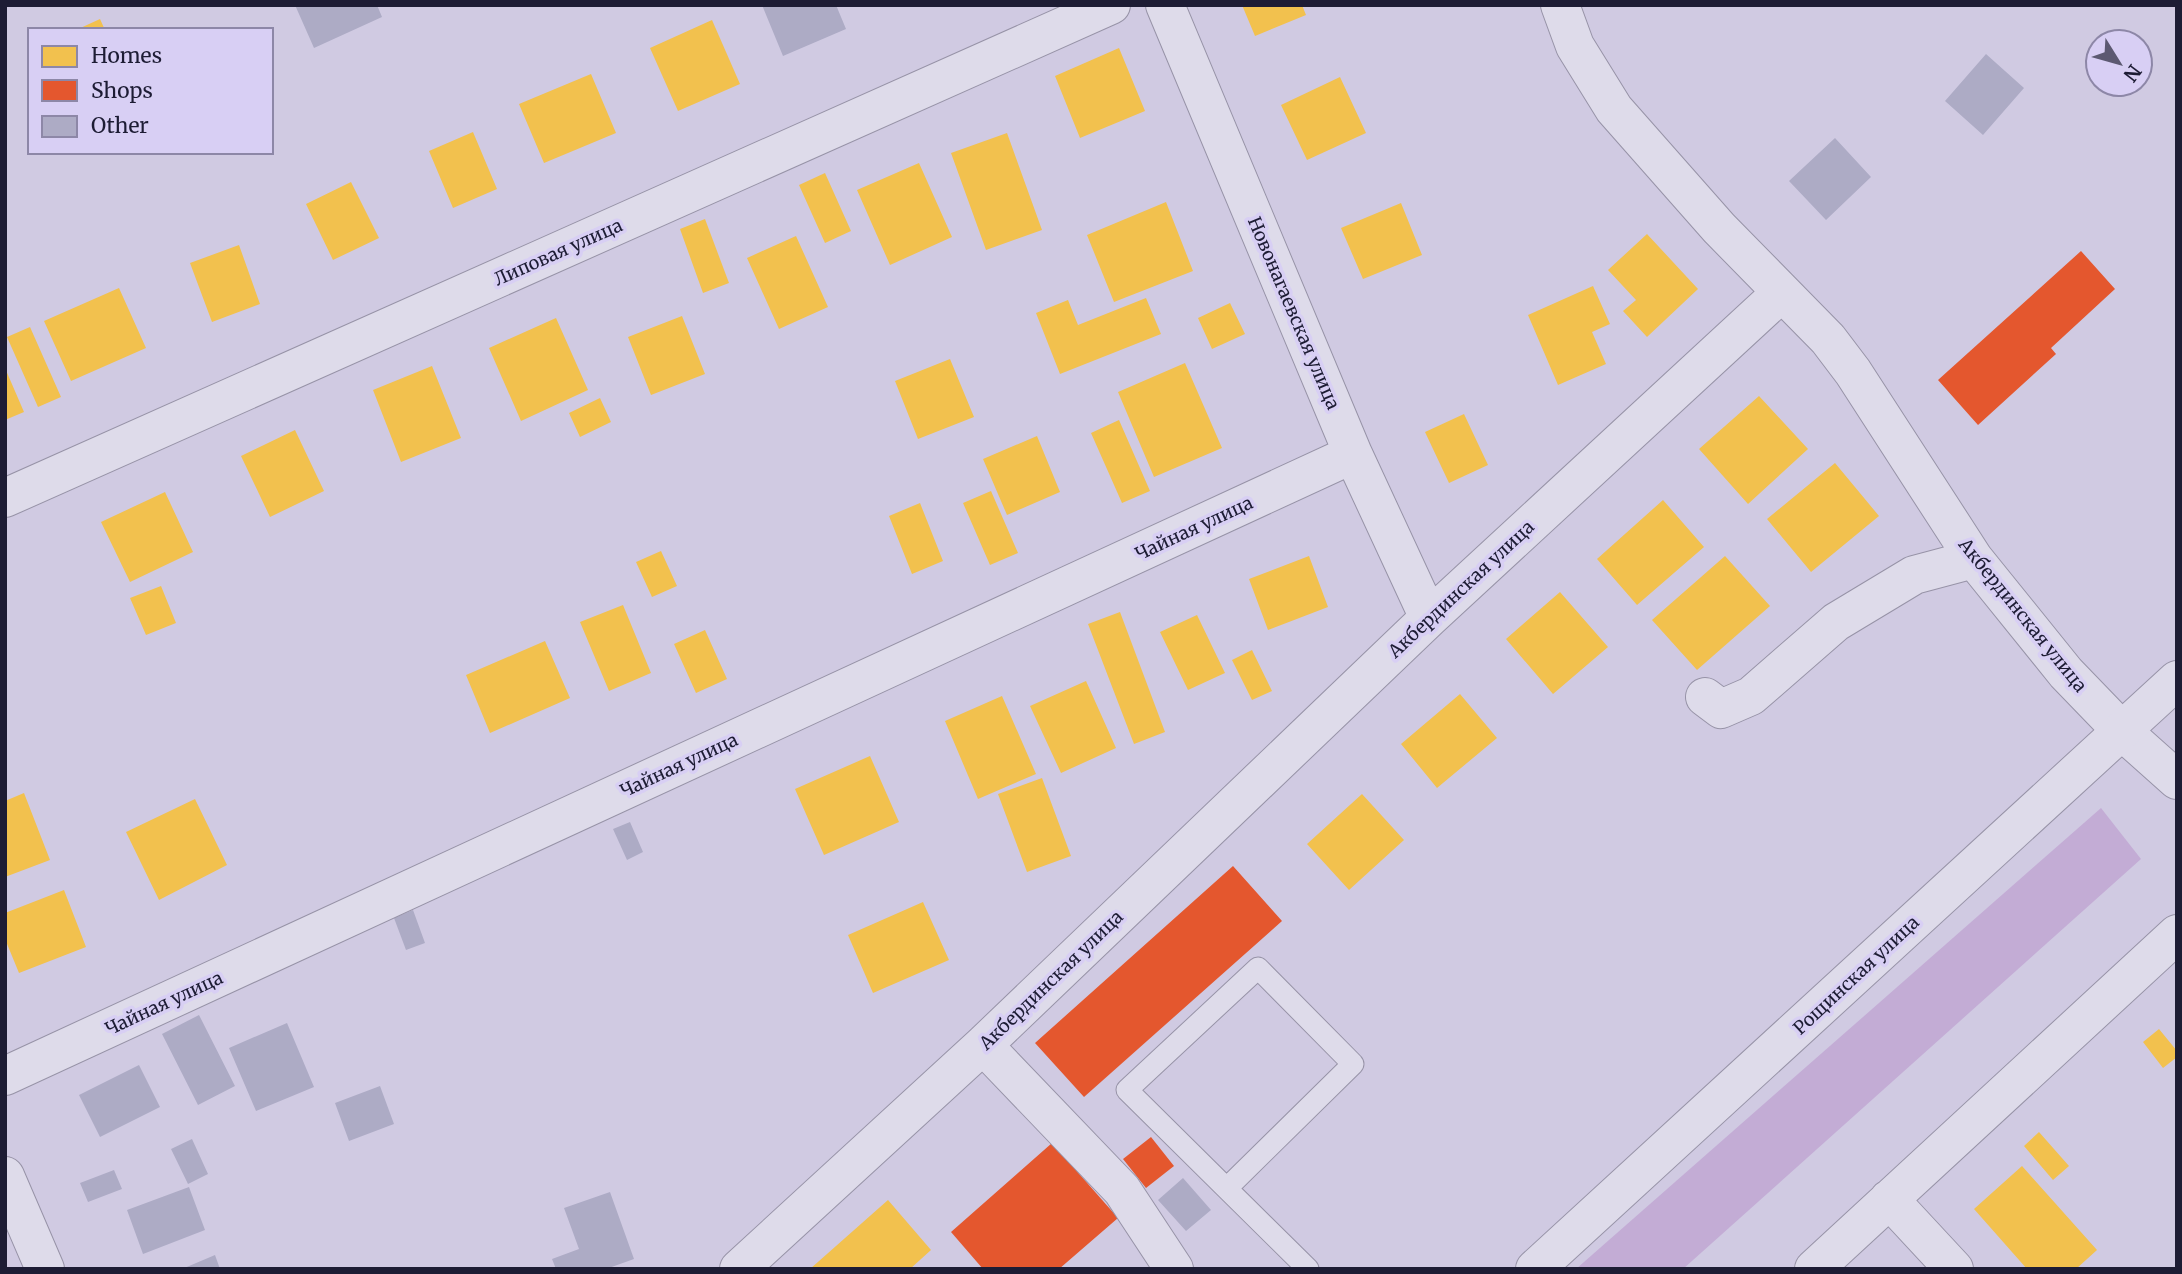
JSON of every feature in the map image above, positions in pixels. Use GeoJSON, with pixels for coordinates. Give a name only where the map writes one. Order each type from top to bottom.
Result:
{"type":"FeatureCollection","features":[{"type":"Feature","properties":{"kind":"street","name":"Липовая улица"},"geometry":{"type":"LineString","coordinates":[[5,498],[1111,5]]}},
{"type":"Feature","properties":{"kind":"street","name":"Новонагаевская улица"},"geometry":{"type":"LineString","coordinates":[[1165,5],[1353,454],[1429,618]]}},
{"type":"Feature","properties":{"kind":"street"},"geometry":{"type":"LineString","coordinates":[[1560,5],[1575,46],[1614,109],[1719,228],[1781,293]]}},
{"type":"Feature","properties":{"kind":"street","name":"Акбердинская улица"},"geometry":{"type":"LineString","coordinates":[[739,1269],[983,1045],[1429,618],[1781,293],[1828,339],[1853,372],[1974,559],[2066,673],[2122,731],[2177,780]]}},
{"type":"Feature","properties":{"kind":"street","name":"Чайная улица"},"geometry":{"type":"LineString","coordinates":[[5,1076],[1353,454]]}},
{"type":"Feature","properties":{"kind":"street"},"geometry":{"type":"LineString","coordinates":[[1705,697],[1720,709],[1751,696],[1836,622],[1914,576],[1974,559]]}},
{"type":"Feature","properties":{"kind":"street","name":"Рощинская улица"},"geometry":{"type":"LineString","coordinates":[[1535,1269],[2177,680]]}},
{"type":"Feature","properties":{"kind":"street"},"geometry":{"type":"LineString","coordinates":[[1814,1269],[2177,934]]}},
{"type":"Feature","properties":{"kind":"street"},"geometry":{"type":"LineString","coordinates":[[983,1045],[1122,1190],[1174,1269]]}},
{"type":"Feature","properties":{"kind":"street"},"geometry":{"type":"LineString","coordinates":[[5,1176],[45,1269]]}},
{"type":"Feature","properties":{"kind":"street"},"geometry":{"type":"LineString","coordinates":[[1889,1199],[1954,1269]]}},
{"type":"Feature","properties":{"kind":"lane"},"geometry":{"type":"LineString","coordinates":[[1227,1188],[1353,1064],[1258,968],[1127,1090],[1308,1269]]}},
{"type":"Feature","properties":{"kind":"shaded area"},"geometry":{"type":"Polygon","coordinates":[[[2101,808],[2141,859],[1683,1269],[1576,1269],[2101,808]]]}},
{"type":"Feature","properties":{"kind":"building: Homes"},"geometry":{"type":"Polygon","coordinates":[[[1242,5],[1302,5],[1306,15],[1255,36],[1242,5]]]}},
{"type":"Feature","properties":{"kind":"building: Homes"},"geometry":{"type":"Polygon","coordinates":[[[100,19],[104,28],[80,28],[100,19]]]}},
{"type":"Feature","properties":{"kind":"building: Homes"},"geometry":{"type":"Polygon","coordinates":[[[712,20],[740,84],[678,111],[650,48],[712,20]]]}},
{"type":"Feature","properties":{"kind":"building: Homes"},"geometry":{"type":"Polygon","coordinates":[[[1119,48],[1145,111],[1080,138],[1055,76],[1119,48]]]}},
{"type":"Feature","properties":{"kind":"building: Homes"},"geometry":{"type":"Polygon","coordinates":[[[591,74],[616,133],[544,163],[519,104],[591,74]]]}},
{"type":"Feature","properties":{"kind":"building: Homes"},"geometry":{"type":"Polygon","coordinates":[[[1340,77],[1366,133],[1307,160],[1281,105],[1340,77]]]}},
{"type":"Feature","properties":{"kind":"building: Homes"},"geometry":{"type":"Polygon","coordinates":[[[473,132],[497,189],[453,208],[429,151],[473,132]]]}},
{"type":"Feature","properties":{"kind":"building: Homes"},"geometry":{"type":"Polygon","coordinates":[[[1007,133],[1042,230],[986,250],[951,153],[1007,133]]]}},
{"type":"Feature","properties":{"kind":"building: Homes"},"geometry":{"type":"Polygon","coordinates":[[[919,163],[952,237],[890,265],[857,190],[919,163]]]}},
{"type":"Feature","properties":{"kind":"building: Homes"},"geometry":{"type":"Polygon","coordinates":[[[825,173],[851,231],[825,243],[799,185],[825,173]]]}},
{"type":"Feature","properties":{"kind":"building: Homes"},"geometry":{"type":"Polygon","coordinates":[[[351,182],[379,238],[333,260],[306,204],[351,182]]]}},
{"type":"Feature","properties":{"kind":"building: Homes"},"geometry":{"type":"Polygon","coordinates":[[[1166,202],[1193,271],[1114,302],[1087,235],[1166,202]]]}},
{"type":"Feature","properties":{"kind":"building: Homes"},"geometry":{"type":"Polygon","coordinates":[[[1401,203],[1422,255],[1363,279],[1341,228],[1401,203]]]}},
{"type":"Feature","properties":{"kind":"building: Homes"},"geometry":{"type":"Polygon","coordinates":[[[705,219],[729,283],[703,293],[680,229],[705,219]]]}},
{"type":"Feature","properties":{"kind":"building: Homes"},"geometry":{"type":"Polygon","coordinates":[[[1647,234],[1698,289],[1647,337],[1623,311],[1636,300],[1608,270],[1647,234]]]}},
{"type":"Feature","properties":{"kind":"building: Homes"},"geometry":{"type":"Polygon","coordinates":[[[796,236],[828,307],[779,329],[747,258],[796,236]]]}},
{"type":"Feature","properties":{"kind":"building: Homes"},"geometry":{"type":"Polygon","coordinates":[[[239,245],[260,304],[212,322],[190,263],[239,245]]]}},
{"type":"Feature","properties":{"kind":"building: Homes"},"geometry":{"type":"Polygon","coordinates":[[[1593,286],[1610,324],[1592,332],[1606,364],[1558,385],[1528,315],[1593,286]]]}},
{"type":"Feature","properties":{"kind":"building: Homes"},"geometry":{"type":"Polygon","coordinates":[[[119,288],[146,348],[71,381],[44,321],[119,288]]]}},
{"type":"Feature","properties":{"kind":"building: Homes"},"geometry":{"type":"Polygon","coordinates":[[[1146,298],[1161,334],[1060,374],[1036,313],[1068,300],[1078,325],[1146,298]]]}},
{"type":"Feature","properties":{"kind":"building: Homes"},"geometry":{"type":"Polygon","coordinates":[[[1230,303],[1245,334],[1212,349],[1198,318],[1230,303]]]}},
{"type":"Feature","properties":{"kind":"building: Homes"},"geometry":{"type":"Polygon","coordinates":[[[682,316],[705,374],[651,395],[628,337],[682,316]]]}},
{"type":"Feature","properties":{"kind":"building: Homes"},"geometry":{"type":"Polygon","coordinates":[[[556,318],[588,390],[521,421],[489,348],[556,318]]]}},
{"type":"Feature","properties":{"kind":"building: Homes"},"geometry":{"type":"Polygon","coordinates":[[[30,327],[61,397],[38,407],[7,337],[30,327]]]}},
{"type":"Feature","properties":{"kind":"building: Homes"},"geometry":{"type":"Polygon","coordinates":[[[950,359],[974,417],[918,439],[895,381],[950,359]]]}},
{"type":"Feature","properties":{"kind":"building: Homes"},"geometry":{"type":"Polygon","coordinates":[[[1185,363],[1222,448],[1154,477],[1118,392],[1185,363]]]}},
{"type":"Feature","properties":{"kind":"building: Homes"},"geometry":{"type":"Polygon","coordinates":[[[432,366],[461,438],[401,462],[373,390],[432,366]]]}},
{"type":"Feature","properties":{"kind":"building: Homes"},"geometry":{"type":"Polygon","coordinates":[[[5,368],[24,412],[5,420],[5,368]]]}},
{"type":"Feature","properties":{"kind":"building: Homes"},"geometry":{"type":"Polygon","coordinates":[[[1759,396],[1808,449],[1748,504],[1699,449],[1759,396]]]}},
{"type":"Feature","properties":{"kind":"building: Homes"},"geometry":{"type":"Polygon","coordinates":[[[600,398],[611,422],[580,437],[569,413],[600,398]]]}},
{"type":"Feature","properties":{"kind":"building: Homes"},"geometry":{"type":"Polygon","coordinates":[[[1464,414],[1488,465],[1449,483],[1425,432],[1464,414]]]}},
{"type":"Feature","properties":{"kind":"building: Homes"},"geometry":{"type":"Polygon","coordinates":[[[1119,420],[1150,491],[1122,503],[1091,433],[1119,420]]]}},
{"type":"Feature","properties":{"kind":"building: Homes"},"geometry":{"type":"Polygon","coordinates":[[[295,430],[324,491],[270,517],[241,456],[295,430]]]}},
{"type":"Feature","properties":{"kind":"building: Homes"},"geometry":{"type":"Polygon","coordinates":[[[1037,436],[1060,492],[1007,515],[983,459],[1037,436]]]}},
{"type":"Feature","properties":{"kind":"building: Homes"},"geometry":{"type":"Polygon","coordinates":[[[1835,463],[1879,516],[1811,572],[1767,519],[1835,463]]]}},
{"type":"Feature","properties":{"kind":"building: Homes"},"geometry":{"type":"Polygon","coordinates":[[[991,491],[1018,553],[990,565],[963,503],[991,491]]]}},
{"type":"Feature","properties":{"kind":"building: Homes"},"geometry":{"type":"Polygon","coordinates":[[[165,492],[193,552],[130,582],[101,522],[165,492]]]}},
{"type":"Feature","properties":{"kind":"building: Homes"},"geometry":{"type":"Polygon","coordinates":[[[1663,500],[1704,547],[1637,605],[1597,559],[1663,500]]]}},
{"type":"Feature","properties":{"kind":"building: Homes"},"geometry":{"type":"Polygon","coordinates":[[[920,503],[943,561],[912,574],[889,516],[920,503]]]}},
{"type":"Feature","properties":{"kind":"building: Homes"},"geometry":{"type":"Polygon","coordinates":[[[661,551],[677,586],[652,597],[636,562],[661,551]]]}},
{"type":"Feature","properties":{"kind":"building: Homes"},"geometry":{"type":"Polygon","coordinates":[[[1309,556],[1328,607],[1268,630],[1249,579],[1309,556]]]}},
{"type":"Feature","properties":{"kind":"building: Homes"},"geometry":{"type":"Polygon","coordinates":[[[1725,556],[1770,606],[1697,670],[1652,620],[1725,556]]]}},
{"type":"Feature","properties":{"kind":"building: Homes"},"geometry":{"type":"Polygon","coordinates":[[[161,586],[176,623],[146,635],[130,598],[161,586]]]}},
{"type":"Feature","properties":{"kind":"building: Homes"},"geometry":{"type":"Polygon","coordinates":[[[1560,592],[1608,647],[1553,694],[1506,639],[1560,592]]]}},
{"type":"Feature","properties":{"kind":"building: Homes"},"geometry":{"type":"Polygon","coordinates":[[[623,605],[651,673],[609,691],[580,622],[623,605]]]}},
{"type":"Feature","properties":{"kind":"building: Homes"},"geometry":{"type":"Polygon","coordinates":[[[1120,612],[1165,732],[1134,744],[1088,624],[1120,612]]]}},
{"type":"Feature","properties":{"kind":"building: Homes"},"geometry":{"type":"Polygon","coordinates":[[[1197,615],[1225,673],[1188,690],[1160,632],[1197,615]]]}},
{"type":"Feature","properties":{"kind":"building: Homes"},"geometry":{"type":"Polygon","coordinates":[[[705,630],[727,679],[696,693],[674,644],[705,630]]]}},
{"type":"Feature","properties":{"kind":"building: Homes"},"geometry":{"type":"Polygon","coordinates":[[[545,641],[570,698],[490,733],[466,675],[545,641]]]}},
{"type":"Feature","properties":{"kind":"building: Homes"},"geometry":{"type":"Polygon","coordinates":[[[1252,650],[1272,691],[1252,700],[1232,660],[1252,650]]]}},
{"type":"Feature","properties":{"kind":"building: Homes"},"geometry":{"type":"Polygon","coordinates":[[[1086,681],[1116,748],[1061,773],[1030,706],[1086,681]]]}},
{"type":"Feature","properties":{"kind":"building: Homes"},"geometry":{"type":"Polygon","coordinates":[[[1460,694],[1497,738],[1437,788],[1401,744],[1460,694]]]}},
{"type":"Feature","properties":{"kind":"building: Homes"},"geometry":{"type":"Polygon","coordinates":[[[1002,696],[1036,774],[978,799],[945,721],[1002,696]]]}},
{"type":"Feature","properties":{"kind":"building: Homes"},"geometry":{"type":"Polygon","coordinates":[[[870,756],[899,822],[824,855],[795,789],[870,756]]]}},
{"type":"Feature","properties":{"kind":"building: Homes"},"geometry":{"type":"Polygon","coordinates":[[[1042,778],[1071,856],[1027,872],[998,794],[1042,778]]]}},
{"type":"Feature","properties":{"kind":"building: Homes"},"geometry":{"type":"Polygon","coordinates":[[[24,793],[50,860],[5,877],[5,801],[24,793]]]}},
{"type":"Feature","properties":{"kind":"building: Homes"},"geometry":{"type":"Polygon","coordinates":[[[1362,794],[1404,840],[1349,890],[1307,844],[1362,794]]]}},
{"type":"Feature","properties":{"kind":"building: Homes"},"geometry":{"type":"Polygon","coordinates":[[[195,799],[227,865],[159,900],[126,832],[195,799]]]}},
{"type":"Feature","properties":{"kind":"building: Homes"},"geometry":{"type":"Polygon","coordinates":[[[64,890],[86,947],[19,973],[5,939],[5,913],[64,890]]]}},
{"type":"Feature","properties":{"kind":"building: Homes"},"geometry":{"type":"Polygon","coordinates":[[[923,902],[949,960],[873,993],[848,935],[923,902]]]}},
{"type":"Feature","properties":{"kind":"building: Homes"},"geometry":{"type":"Polygon","coordinates":[[[2159,1029],[2177,1051],[2177,1057],[2163,1068],[2143,1042],[2159,1029]]]}},
{"type":"Feature","properties":{"kind":"building: Homes"},"geometry":{"type":"Polygon","coordinates":[[[2039,1132],[2069,1166],[2053,1180],[2024,1146],[2039,1132]]]}},
{"type":"Feature","properties":{"kind":"building: Homes"},"geometry":{"type":"Polygon","coordinates":[[[2022,1166],[2097,1250],[2076,1269],[2027,1269],[1974,1209],[2022,1166]]]}},
{"type":"Feature","properties":{"kind":"building: Homes"},"geometry":{"type":"Polygon","coordinates":[[[888,1200],[931,1250],[910,1269],[810,1269],[888,1200]]]}},
{"type":"Feature","properties":{"kind":"building: Shops"},"geometry":{"type":"Polygon","coordinates":[[[2081,251],[2115,289],[2051,348],[2056,354],[1978,425],[1938,380],[2081,251]]]}},
{"type":"Feature","properties":{"kind":"building: Shops"},"geometry":{"type":"Polygon","coordinates":[[[1233,866],[1282,921],[1084,1097],[1035,1043],[1233,866]]]}},
{"type":"Feature","properties":{"kind":"building: Shops"},"geometry":{"type":"Polygon","coordinates":[[[1151,1137],[1174,1166],[1146,1188],[1123,1159],[1151,1137]]]}},
{"type":"Feature","properties":{"kind":"building: Shops"},"geometry":{"type":"Polygon","coordinates":[[[1052,1143],[1118,1218],[1059,1269],[983,1269],[951,1232],[1052,1143]]]}},
{"type":"Feature","properties":{"kind":"building: Other"},"geometry":{"type":"Polygon","coordinates":[[[295,5],[377,5],[382,17],[314,48],[295,5]]]}},
{"type":"Feature","properties":{"kind":"building: Other"},"geometry":{"type":"Polygon","coordinates":[[[762,5],[836,5],[846,29],[783,56],[762,5]]]}},
{"type":"Feature","properties":{"kind":"building: Other"},"geometry":{"type":"Polygon","coordinates":[[[1986,54],[2024,88],[1983,135],[1945,101],[1986,54]]]}},
{"type":"Feature","properties":{"kind":"building: Other"},"geometry":{"type":"Polygon","coordinates":[[[1835,138],[1871,177],[1826,220],[1789,181],[1835,138]]]}},
{"type":"Feature","properties":{"kind":"building: Other"},"geometry":{"type":"Polygon","coordinates":[[[630,822],[643,852],[627,860],[613,829],[630,822]]]}},
{"type":"Feature","properties":{"kind":"building: Other"},"geometry":{"type":"Polygon","coordinates":[[[413,910],[425,943],[406,950],[394,918],[413,910]]]}},
{"type":"Feature","properties":{"kind":"building: Other"},"geometry":{"type":"Polygon","coordinates":[[[199,1015],[235,1086],[198,1105],[162,1034],[199,1015]]]}},
{"type":"Feature","properties":{"kind":"building: Other"},"geometry":{"type":"Polygon","coordinates":[[[287,1023],[314,1087],[256,1111],[229,1048],[287,1023]]]}},
{"type":"Feature","properties":{"kind":"building: Other"},"geometry":{"type":"Polygon","coordinates":[[[139,1065],[160,1107],[100,1137],[79,1095],[139,1065]]]}},
{"type":"Feature","properties":{"kind":"building: Other"},"geometry":{"type":"Polygon","coordinates":[[[380,1086],[394,1124],[349,1141],[335,1103],[380,1086]]]}},
{"type":"Feature","properties":{"kind":"building: Other"},"geometry":{"type":"Polygon","coordinates":[[[192,1139],[208,1174],[188,1184],[171,1149],[192,1139]]]}},
{"type":"Feature","properties":{"kind":"building: Other"},"geometry":{"type":"Polygon","coordinates":[[[114,1170],[122,1189],[88,1202],[80,1183],[114,1170]]]}},
{"type":"Feature","properties":{"kind":"building: Other"},"geometry":{"type":"Polygon","coordinates":[[[1183,1178],[1211,1210],[1186,1231],[1158,1200],[1183,1178]]]}},
{"type":"Feature","properties":{"kind":"building: Other"},"geometry":{"type":"Polygon","coordinates":[[[189,1187],[205,1230],[143,1254],[127,1210],[189,1187]]]}},
{"type":"Feature","properties":{"kind":"building: Other"},"geometry":{"type":"Polygon","coordinates":[[[610,1192],[634,1259],[606,1269],[556,1269],[552,1259],[579,1249],[564,1208],[610,1192]]]}},
{"type":"Feature","properties":{"kind":"building: Other"},"geometry":{"type":"Polygon","coordinates":[[[215,1255],[220,1269],[182,1269],[215,1255]]]}}]}
